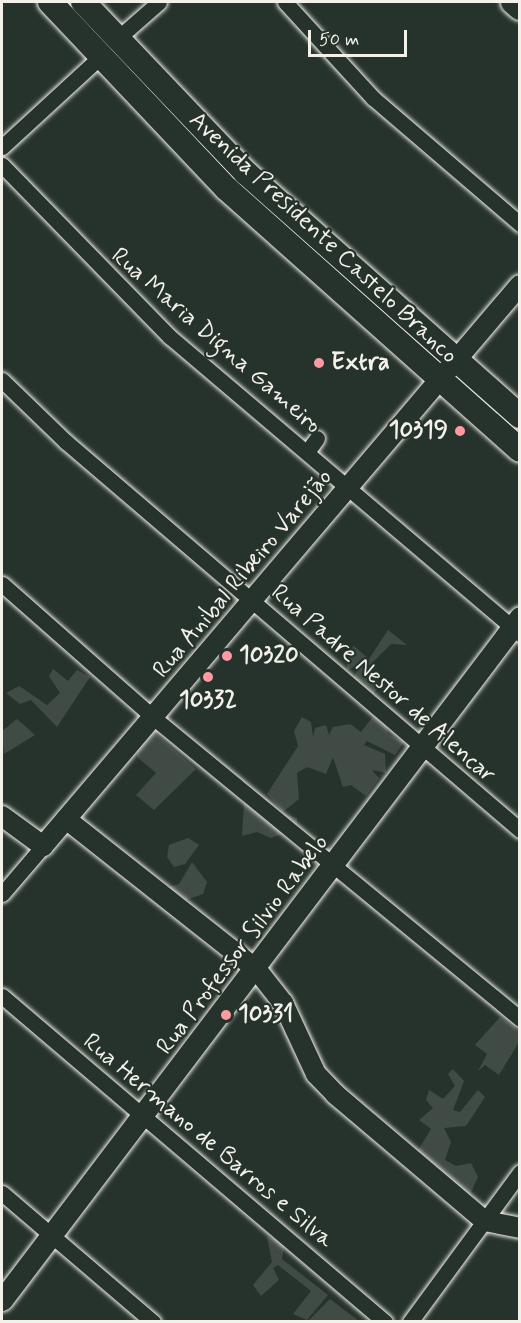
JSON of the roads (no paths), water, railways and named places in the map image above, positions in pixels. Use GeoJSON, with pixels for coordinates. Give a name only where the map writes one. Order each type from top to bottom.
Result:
{"type":"FeatureCollection","features":[{"type":"Feature","properties":{"kind":"main road","name":"Avenida Presidente Castelo Branco"},"geometry":{"type":"LineString","coordinates":[[50,2],[227,189],[440,382],[519,450]]}},
{"type":"Feature","properties":{"kind":"main road","name":"Avenida Presidente Castelo Branco"},"geometry":{"type":"LineString","coordinates":[[83,2],[246,173],[519,416]]}},
{"type":"Feature","properties":{"kind":"main road"},"geometry":{"type":"LineString","coordinates":[[513,2],[519,8]]}},
{"type":"Feature","properties":{"kind":"main road","name":"Rua Professor Silvio Rabelo"},"geometry":{"type":"LineString","coordinates":[[2,1300],[147,1116],[423,747],[517,626]]}},
{"type":"Feature","properties":{"kind":"street"},"geometry":{"type":"LineString","coordinates":[[117,39],[159,2]]}},
{"type":"Feature","properties":{"kind":"street"},"geometry":{"type":"LineString","coordinates":[[285,2],[373,98],[519,224]]}},
{"type":"Feature","properties":{"kind":"street"},"geometry":{"type":"LineString","coordinates":[[2,147],[100,57]]}},
{"type":"Feature","properties":{"kind":"street","name":"Rua Maria Digna Gameiro"},"geometry":{"type":"LineString","coordinates":[[2,165],[113,285],[350,488],[517,626]]}},
{"type":"Feature","properties":{"kind":"street","name":"Rua Anibal Ribeiro Varejão"},"geometry":{"type":"LineString","coordinates":[[2,894],[457,362],[519,285]]}},
{"type":"Feature","properties":{"kind":"street","name":"Rua Padre Nestor de Alencar"},"geometry":{"type":"LineString","coordinates":[[2,380],[253,602],[519,830]]}},
{"type":"Feature","properties":{"kind":"street"},"geometry":{"type":"LineString","coordinates":[[308,452],[317,438]]}},
{"type":"Feature","properties":{"kind":"street"},"geometry":{"type":"LineString","coordinates":[[2,584],[154,718],[519,1019]]}},
{"type":"Feature","properties":{"kind":"street"},"geometry":{"type":"LineString","coordinates":[[2,816],[43,846]]}},
{"type":"Feature","properties":{"kind":"street"},"geometry":{"type":"LineString","coordinates":[[66,819],[257,969],[283,1003],[316,1074],[485,1221],[519,1228]]}},
{"type":"Feature","properties":{"kind":"street","name":"Rua Hermano de Barros e Silva"},"geometry":{"type":"LineString","coordinates":[[2,996],[147,1116],[385,1322]]}},
{"type":"Feature","properties":{"kind":"street"},"geometry":{"type":"LineString","coordinates":[[410,1322],[519,1172]]}},
{"type":"Feature","properties":{"kind":"street"},"geometry":{"type":"LineString","coordinates":[[2,1193],[153,1322]]}},
{"type":"Feature","properties":{"kind":"place","name":"Extra"},"geometry":{"type":"Point","coordinates":[319,363]}},
{"type":"Feature","properties":{"kind":"place","name":"10319"},"geometry":{"type":"Point","coordinates":[460,431]}},
{"type":"Feature","properties":{"kind":"place","name":"10320"},"geometry":{"type":"Point","coordinates":[227,656]}},
{"type":"Feature","properties":{"kind":"place","name":"10332"},"geometry":{"type":"Point","coordinates":[208,677]}},
{"type":"Feature","properties":{"kind":"place","name":"10331"},"geometry":{"type":"Point","coordinates":[226,1015]}}]}
